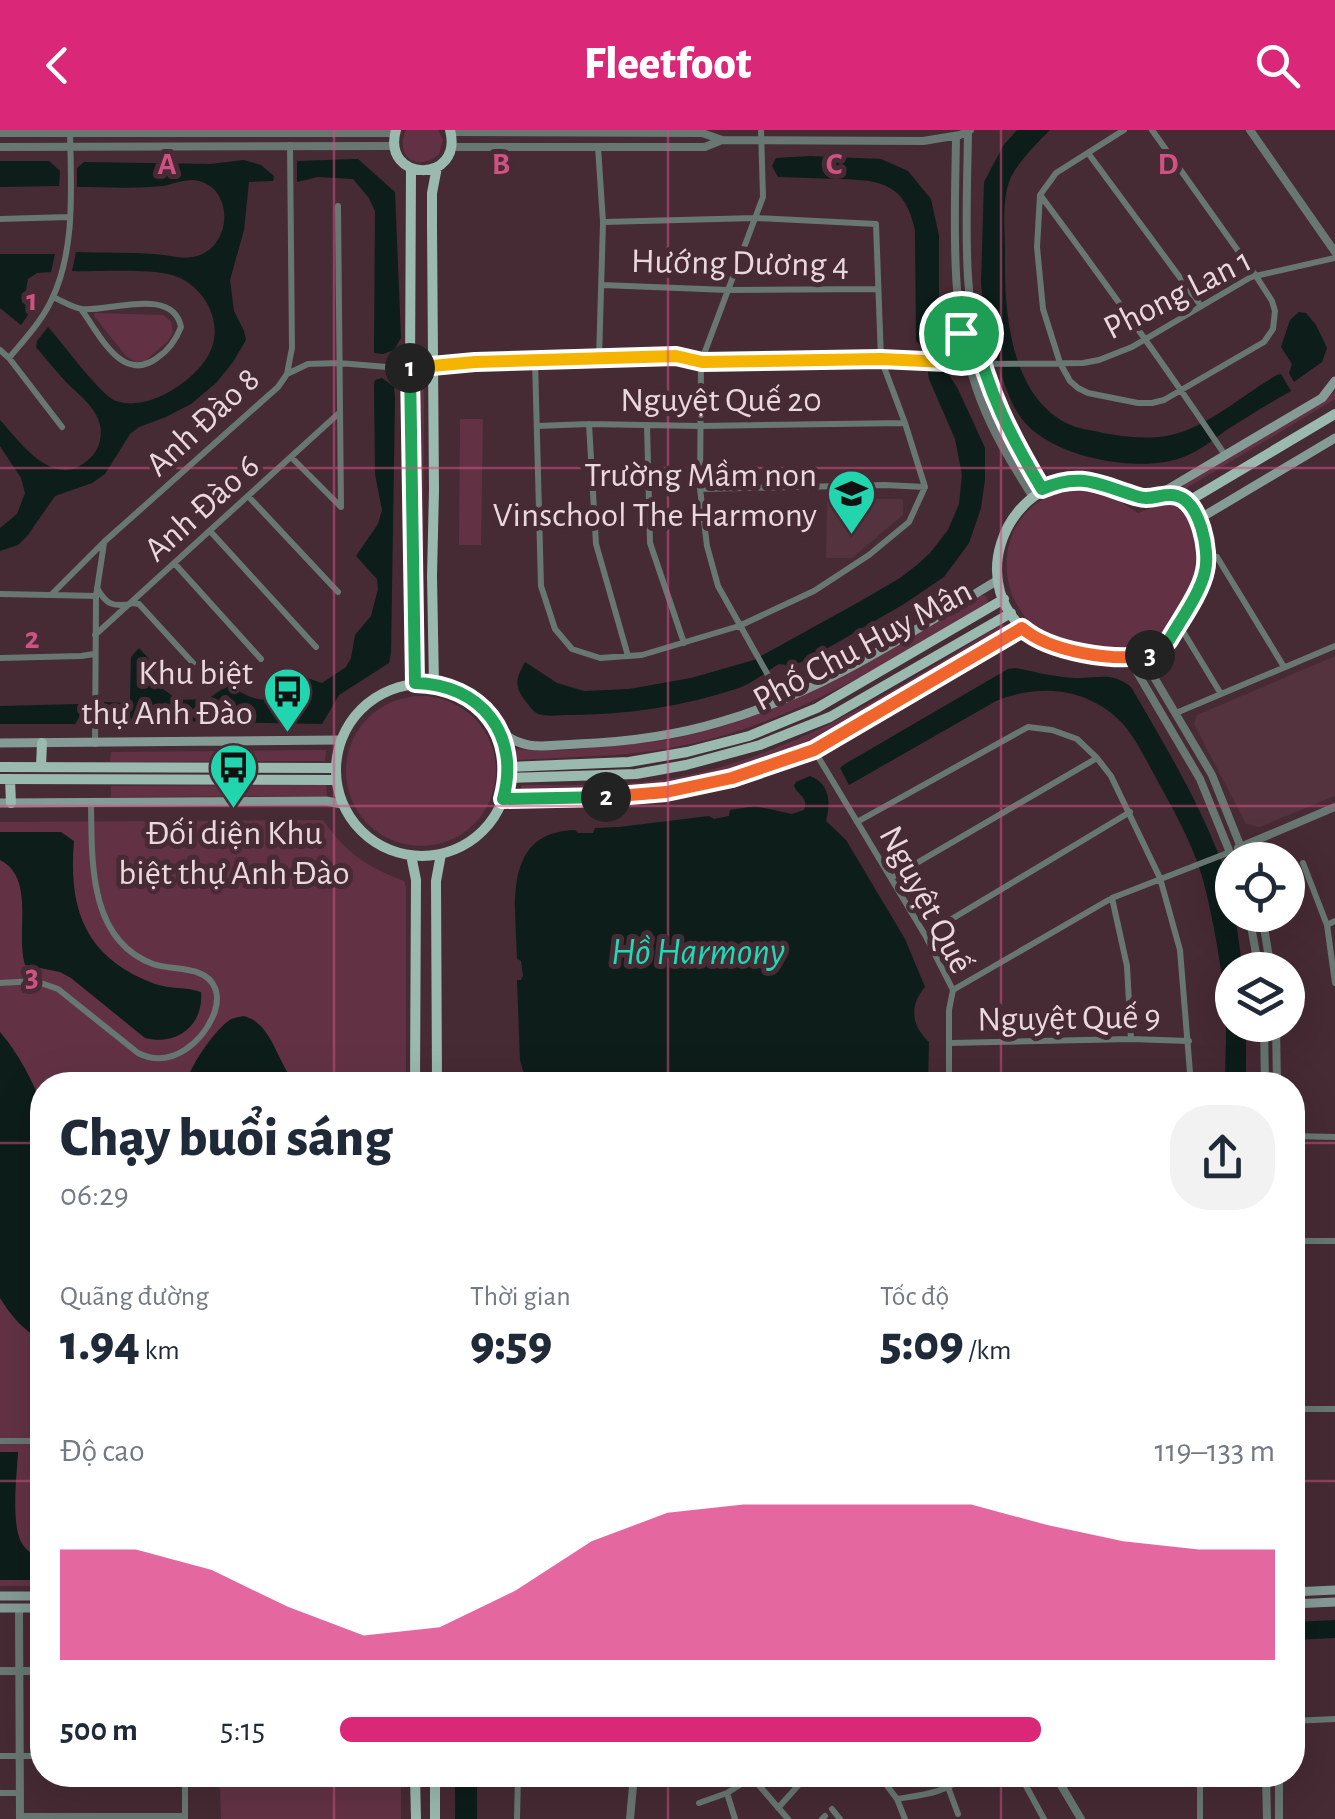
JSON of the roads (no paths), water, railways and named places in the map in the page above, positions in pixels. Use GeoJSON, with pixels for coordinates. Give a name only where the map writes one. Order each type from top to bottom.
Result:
{"type":"FeatureCollection","features":[{"type":"Feature","properties":{"kind":"main road"},"geometry":{"type":"LineString","coordinates":[[395,131],[394,146],[400,160],[424,171],[446,159],[452,147],[450,131]]}},
{"type":"Feature","properties":{"kind":"main road"},"geometry":{"type":"LineString","coordinates":[[434,685],[432,193],[436,167]]}},
{"type":"Feature","properties":{"kind":"main road"},"geometry":{"type":"LineString","coordinates":[[411,168],[415,683]]}},
{"type":"Feature","properties":{"kind":"main road"},"geometry":{"type":"LineString","coordinates":[[1152,499],[1322,398],[1335,381]]}},
{"type":"Feature","properties":{"kind":"main road"},"geometry":{"type":"LineString","coordinates":[[1187,502],[1335,414]]}},
{"type":"Feature","properties":{"kind":"main road"},"geometry":{"type":"LineString","coordinates":[[1200,519],[1335,438]]}},
{"type":"Feature","properties":{"kind":"main road"},"geometry":{"type":"LineString","coordinates":[[1089,480],[1152,499],[1176,496],[1187,502],[1200,519],[1206,557],[1202,580],[1169,640],[1156,653],[1128,657],[1062,649],[1040,641],[1022,628],[1004,599],[997,558],[1004,531],[1018,509],[1037,492],[1061,482],[1089,480]]}},
{"type":"Feature","properties":{"kind":"main road","name":"Phố Chu Huy Mân"},"geometry":{"type":"LineString","coordinates":[[498,730],[516,743],[530,746],[608,742],[722,722],[823,682],[998,580]]}},
{"type":"Feature","properties":{"kind":"main road","name":"Phố Chu Huy Mân"},"geometry":{"type":"LineString","coordinates":[[508,772],[629,762],[749,736],[817,708],[1004,599]]}},
{"type":"Feature","properties":{"kind":"main road","name":"Phố Chu Huy Mân"},"geometry":{"type":"LineString","coordinates":[[508,772],[636,774],[760,745],[830,716],[1011,613]]}},
{"type":"Feature","properties":{"kind":"main road","name":"Phố Chu Huy Mân"},"geometry":{"type":"LineString","coordinates":[[503,799],[599,798],[666,792],[732,778],[814,750],[1022,628]]}},
{"type":"Feature","properties":{"kind":"main road"},"geometry":{"type":"LineString","coordinates":[[415,683],[434,685],[457,691],[481,706],[504,743],[508,772],[503,799],[480,834],[442,854],[411,855],[370,838],[342,804],[336,774],[340,740],[364,705],[387,690],[415,683]]}},
{"type":"Feature","properties":{"kind":"main road"},"geometry":{"type":"LineString","coordinates":[[0,743],[340,740]]}},
{"type":"Feature","properties":{"kind":"main road"},"geometry":{"type":"LineString","coordinates":[[228,742],[228,768]]}},
{"type":"Feature","properties":{"kind":"main road"},"geometry":{"type":"LineString","coordinates":[[41,768],[42,743]]}},
{"type":"Feature","properties":{"kind":"main road"},"geometry":{"type":"LineString","coordinates":[[0,768],[171,774],[228,768],[336,774]]}},
{"type":"Feature","properties":{"kind":"main road"},"geometry":{"type":"LineString","coordinates":[[171,774],[174,802]]}},
{"type":"Feature","properties":{"kind":"main road"},"geometry":{"type":"LineString","coordinates":[[336,774],[5,779],[5,803],[326,800],[342,804]]}},
{"type":"Feature","properties":{"kind":"main road"},"geometry":{"type":"LineString","coordinates":[[437,1072],[436,881],[442,854]]}},
{"type":"Feature","properties":{"kind":"main road"},"geometry":{"type":"LineString","coordinates":[[411,855],[416,880],[415,1072]]}},
{"type":"Feature","properties":{"kind":"main road"},"geometry":{"type":"LineString","coordinates":[[1305,1591],[1335,1590]]}},
{"type":"Feature","properties":{"kind":"main road"},"geometry":{"type":"LineString","coordinates":[[0,1596],[30,1596]]}},
{"type":"Feature","properties":{"kind":"main road"},"geometry":{"type":"LineString","coordinates":[[1305,1603],[1335,1602]]}},
{"type":"Feature","properties":{"kind":"main road"},"geometry":{"type":"LineString","coordinates":[[0,1608],[30,1608]]}},
{"type":"Feature","properties":{"kind":"main road"},"geometry":{"type":"LineString","coordinates":[[415,1787],[416,1819]]}},
{"type":"Feature","properties":{"kind":"main road"},"geometry":{"type":"LineString","coordinates":[[435,1787],[435,1819]]}},
{"type":"Feature","properties":{"kind":"street"},"geometry":{"type":"LineString","coordinates":[[1124,130],[1056,173],[1040,195],[1042,309],[1060,363],[1078,388],[1152,403],[1180,392],[1257,347],[1273,328],[1275,311],[1256,276],[1152,130]]}},
{"type":"Feature","properties":{"kind":"street"},"geometry":{"type":"LineString","coordinates":[[1250,130],[1335,255]]}},
{"type":"Feature","properties":{"kind":"street"},"geometry":{"type":"LineString","coordinates":[[0,134],[395,131]]}},
{"type":"Feature","properties":{"kind":"street"},"geometry":{"type":"LineString","coordinates":[[450,131],[702,132],[722,140]]}},
{"type":"Feature","properties":{"kind":"street"},"geometry":{"type":"LineString","coordinates":[[452,147],[705,147],[722,140],[761,135],[923,141],[969,131],[967,269],[974,331],[993,397],[1037,492]]}},
{"type":"Feature","properties":{"kind":"street"},"geometry":{"type":"LineString","coordinates":[[9,358],[44,314],[64,258],[69,217],[70,132]]}},
{"type":"Feature","properties":{"kind":"street"},"geometry":{"type":"LineString","coordinates":[[319,133],[319,146]]}},
{"type":"Feature","properties":{"kind":"street"},"geometry":{"type":"LineString","coordinates":[[761,135],[764,197],[702,362],[700,489],[711,566],[718,586],[782,700]]}},
{"type":"Feature","properties":{"kind":"street"},"geometry":{"type":"LineString","coordinates":[[956,136],[955,260],[961,333],[981,401],[995,432],[1037,492]]}},
{"type":"Feature","properties":{"kind":"street","name":"Anh Đào 8"},"geometry":{"type":"LineString","coordinates":[[51,595],[104,542],[270,395],[287,374],[292,348],[290,146]]}},
{"type":"Feature","properties":{"kind":"street"},"geometry":{"type":"LineString","coordinates":[[0,148],[394,146]]}},
{"type":"Feature","properties":{"kind":"street"},"geometry":{"type":"LineString","coordinates":[[598,147],[603,222],[600,358]]}},
{"type":"Feature","properties":{"kind":"street"},"geometry":{"type":"LineString","coordinates":[[1088,153],[1201,306]]}},
{"type":"Feature","properties":{"kind":"street"},"geometry":{"type":"LineString","coordinates":[[1040,195],[1146,338],[1225,455]]}},
{"type":"Feature","properties":{"kind":"street"},"geometry":{"type":"LineString","coordinates":[[292,458],[340,507],[338,206]]}},
{"type":"Feature","properties":{"kind":"street"},"geometry":{"type":"LineString","coordinates":[[0,219],[69,217]]}},
{"type":"Feature","properties":{"kind":"street"},"geometry":{"type":"LineString","coordinates":[[534,361],[541,586],[555,629],[572,649],[600,658],[642,655],[740,626],[814,591],[869,555],[909,522],[925,487],[881,359],[876,224],[756,218],[603,222]]}},
{"type":"Feature","properties":{"kind":"street","name":"Phong Lan 1"},"geometry":{"type":"LineString","coordinates":[[982,364],[1099,360],[1115,355],[1256,276],[1335,255]]}},
{"type":"Feature","properties":{"kind":"street","name":"Hướng Dương 4"},"geometry":{"type":"LineString","coordinates":[[602,286],[878,289]]}},
{"type":"Feature","properties":{"kind":"street"},"geometry":{"type":"LineString","coordinates":[[53,297],[81,309],[120,360],[132,367],[145,366],[167,351],[181,327],[180,318],[158,304],[81,309]]}},
{"type":"Feature","properties":{"kind":"street"},"geometry":{"type":"LineString","coordinates":[[961,333],[974,331]]}},
{"type":"Feature","properties":{"kind":"street"},"geometry":{"type":"LineString","coordinates":[[292,348],[308,364]]}},
{"type":"Feature","properties":{"kind":"street"},"geometry":{"type":"LineString","coordinates":[[0,350],[62,427]]}},
{"type":"Feature","properties":{"kind":"street"},"geometry":{"type":"LineString","coordinates":[[287,374],[308,364],[434,366],[676,356],[702,362],[881,359],[968,363]]}},
{"type":"Feature","properties":{"kind":"street"},"geometry":{"type":"LineString","coordinates":[[981,401],[993,397]]}},
{"type":"Feature","properties":{"kind":"street","name":"Anh Đào 6"},"geometry":{"type":"LineString","coordinates":[[95,635],[338,414]]}},
{"type":"Feature","properties":{"kind":"street"},"geometry":{"type":"LineString","coordinates":[[589,424],[596,544],[628,656]]}},
{"type":"Feature","properties":{"kind":"street","name":"Nguyệt Quế 20"},"geometry":{"type":"LineString","coordinates":[[537,426],[905,424]]}},
{"type":"Feature","properties":{"kind":"street"},"geometry":{"type":"LineString","coordinates":[[648,425],[650,543],[684,642]]}},
{"type":"Feature","properties":{"kind":"street"},"geometry":{"type":"LineString","coordinates":[[700,489],[885,484],[925,487]]}},
{"type":"Feature","properties":{"kind":"street"},"geometry":{"type":"LineString","coordinates":[[248,496],[338,592]]}},
{"type":"Feature","properties":{"kind":"street"},"geometry":{"type":"LineString","coordinates":[[210,531],[316,647]]}},
{"type":"Feature","properties":{"kind":"street"},"geometry":{"type":"LineString","coordinates":[[95,744],[96,592],[104,542]]}},
{"type":"Feature","properties":{"kind":"street"},"geometry":{"type":"LineString","coordinates":[[1218,557],[1284,668]]}},
{"type":"Feature","properties":{"kind":"street"},"geometry":{"type":"LineString","coordinates":[[175,564],[261,659]]}},
{"type":"Feature","properties":{"kind":"street"},"geometry":{"type":"LineString","coordinates":[[0,594],[96,592]]}},
{"type":"Feature","properties":{"kind":"street"},"geometry":{"type":"LineString","coordinates":[[96,592],[112,605],[139,604],[193,663]]}},
{"type":"Feature","properties":{"kind":"street"},"geometry":{"type":"LineString","coordinates":[[1184,633],[1221,694]]}},
{"type":"Feature","properties":{"kind":"street"},"geometry":{"type":"LineString","coordinates":[[1176,713],[1335,646]]}},
{"type":"Feature","properties":{"kind":"street"},"geometry":{"type":"LineString","coordinates":[[0,658],[94,654]]}},
{"type":"Feature","properties":{"kind":"street"},"geometry":{"type":"LineString","coordinates":[[1128,657],[1200,779],[1224,842]]}},
{"type":"Feature","properties":{"kind":"street"},"geometry":{"type":"LineString","coordinates":[[1142,657],[1214,780],[1240,842]]}},
{"type":"Feature","properties":{"kind":"street"},"geometry":{"type":"LineString","coordinates":[[857,822],[1028,727],[1077,739],[1111,776],[1160,878],[1180,950],[1190,1072]]}},
{"type":"Feature","properties":{"kind":"street","name":"Nguyệt Quế"},"geometry":{"type":"LineString","coordinates":[[814,750],[892,878],[953,990],[948,1010],[950,1072]]}},
{"type":"Feature","properties":{"kind":"street"},"geometry":{"type":"LineString","coordinates":[[892,878],[1097,758]]}},
{"type":"Feature","properties":{"kind":"street"},"geometry":{"type":"LineString","coordinates":[[0,982],[35,980],[58,989],[148,1058],[181,1052],[192,1046],[207,1028],[217,1004],[216,990],[209,978],[139,957],[110,928],[100,909],[91,803]]}},
{"type":"Feature","properties":{"kind":"street"},"geometry":{"type":"LineString","coordinates":[[1252,842],[1335,807]]}},
{"type":"Feature","properties":{"kind":"street"},"geometry":{"type":"LineString","coordinates":[[925,935],[1130,812]]}},
{"type":"Feature","properties":{"kind":"street"},"geometry":{"type":"LineString","coordinates":[[953,990],[1112,898],[1215,859]]}},
{"type":"Feature","properties":{"kind":"street"},"geometry":{"type":"LineString","coordinates":[[1305,867],[1331,923],[1335,983]]}},
{"type":"Feature","properties":{"kind":"street"},"geometry":{"type":"LineString","coordinates":[[1112,898],[1127,966],[1131,1039]]}},
{"type":"Feature","properties":{"kind":"street","name":"Nguyệt Quế 9"},"geometry":{"type":"LineString","coordinates":[[949,1043],[1188,1041]]}},
{"type":"Feature","properties":{"kind":"street"},"geometry":{"type":"LineString","coordinates":[[1264,1042],[1265,1072]]}},
{"type":"Feature","properties":{"kind":"street"},"geometry":{"type":"LineString","coordinates":[[1276,1042],[1277,1072]]}},
{"type":"Feature","properties":{"kind":"street"},"geometry":{"type":"LineString","coordinates":[[1305,1136],[1335,1137]]}},
{"type":"Feature","properties":{"kind":"street"},"geometry":{"type":"LineString","coordinates":[[1305,1241],[1335,1241]]}},
{"type":"Feature","properties":{"kind":"street"},"geometry":{"type":"LineString","coordinates":[[1305,1409],[1335,1409]]}},
{"type":"Feature","properties":{"kind":"street"},"geometry":{"type":"LineString","coordinates":[[0,1441],[30,1441]]}},
{"type":"Feature","properties":{"kind":"street"},"geometry":{"type":"LineString","coordinates":[[19,1608],[20,1818],[185,1818],[184,1787]]}},
{"type":"Feature","properties":{"kind":"street"},"geometry":{"type":"LineString","coordinates":[[0,1671],[30,1671]]}},
{"type":"Feature","properties":{"kind":"street"},"geometry":{"type":"LineString","coordinates":[[1305,1721],[1335,1719]]}},
{"type":"Feature","properties":{"kind":"street"},"geometry":{"type":"LineString","coordinates":[[0,1756],[30,1756]]}},
{"type":"Feature","properties":{"kind":"street"},"geometry":{"type":"LineString","coordinates":[[517,1819],[518,1787]]}},
{"type":"Feature","properties":{"kind":"street"},"geometry":{"type":"LineString","coordinates":[[630,1819],[633,1787]]}},
{"type":"Feature","properties":{"kind":"street"},"geometry":{"type":"LineString","coordinates":[[699,1803],[736,1787]]}},
{"type":"Feature","properties":{"kind":"street"},"geometry":{"type":"LineString","coordinates":[[761,1787],[788,1819]]}},
{"type":"Feature","properties":{"kind":"street"},"geometry":{"type":"LineString","coordinates":[[778,1808],[797,1787]]}},
{"type":"Feature","properties":{"kind":"street"},"geometry":{"type":"LineString","coordinates":[[888,1787],[905,1819]]}},
{"type":"Feature","properties":{"kind":"street"},"geometry":{"type":"LineString","coordinates":[[897,1799],[948,1787],[958,1814]]}},
{"type":"Feature","properties":{"kind":"street"},"geometry":{"type":"LineString","coordinates":[[1026,1787],[1043,1819]]}},
{"type":"Feature","properties":{"kind":"street"},"geometry":{"type":"LineString","coordinates":[[1062,1787],[1080,1819]]}},
{"type":"Feature","properties":{"kind":"street"},"geometry":{"type":"LineString","coordinates":[[1200,1787],[1200,1819]]}},
{"type":"Feature","properties":{"kind":"street"},"geometry":{"type":"LineString","coordinates":[[1266,1787],[1266,1819]]}},
{"type":"Feature","properties":{"kind":"street"},"geometry":{"type":"LineString","coordinates":[[1278,1787],[1278,1819]]}},
{"type":"Feature","properties":{"kind":"street"},"geometry":{"type":"LineString","coordinates":[[0,1793],[20,1793]]}},
{"type":"Feature","properties":{"kind":"street"},"geometry":{"type":"LineString","coordinates":[[728,1793],[734,1819]]}},
{"type":"Feature","properties":{"kind":"street"},"geometry":{"type":"LineString","coordinates":[[832,1809],[840,1819]]}},
{"type":"Feature","properties":{"kind":"water"},"geometry":{"type":"Polygon","coordinates":[[[1017,130],[1050,130],[1011,177],[1004,215],[1006,299],[1014,348],[1032,392],[1047,409],[1080,428],[1120,436],[1155,437],[1199,424],[1277,375],[1281,374],[1291,391],[1196,451],[1168,461],[1146,464],[1098,459],[1075,453],[1036,433],[1012,402],[987,341],[981,284],[984,182],[1003,146],[1017,130]]]}},
{"type":"Feature","properties":{"kind":"water"},"geometry":{"type":"Polygon","coordinates":[[[776,158],[881,159],[908,171],[931,199],[939,236],[939,331],[935,349],[939,367],[958,389],[985,448],[981,508],[969,543],[944,577],[904,604],[814,656],[792,666],[779,664],[739,688],[634,711],[538,714],[518,688],[525,662],[557,683],[584,691],[629,689],[691,678],[754,660],[900,578],[930,553],[948,530],[959,504],[962,475],[955,439],[929,379],[924,348],[916,341],[915,231],[911,216],[899,195],[880,184],[778,177],[772,166],[776,158]]]}},
{"type":"Feature","properties":{"kind":"water"},"geometry":{"type":"Polygon","coordinates":[[[358,159],[395,192],[401,338],[394,350],[383,354],[374,353],[375,211],[369,198],[353,179],[318,177],[297,182],[297,161],[358,159]]]}},
{"type":"Feature","properties":{"kind":"water"},"geometry":{"type":"Polygon","coordinates":[[[244,160],[261,165],[274,176],[273,181],[249,182],[244,230],[230,280],[234,311],[246,340],[233,362],[191,404],[130,434],[105,474],[92,483],[55,496],[18,545],[0,551],[0,528],[17,514],[25,493],[21,478],[0,446],[0,420],[39,460],[63,470],[88,460],[100,440],[95,413],[36,347],[48,327],[109,397],[128,403],[155,399],[180,385],[201,366],[213,344],[210,308],[184,280],[149,272],[72,271],[76,252],[183,258],[200,255],[219,238],[223,226],[222,201],[215,191],[193,180],[152,187],[77,187],[77,168],[84,162],[210,164],[244,160]]]}},
{"type":"Feature","properties":{"kind":"water"},"geometry":{"type":"Polygon","coordinates":[[[0,161],[49,161],[60,171],[59,186],[0,187],[0,161]]]}},
{"type":"Feature","properties":{"kind":"water"},"geometry":{"type":"Polygon","coordinates":[[[0,254],[55,254],[51,272],[37,273],[28,279],[25,295],[33,308],[21,325],[0,308],[0,254]]]}},
{"type":"Feature","properties":{"kind":"water"},"geometry":{"type":"Polygon","coordinates":[[[1299,312],[1306,313],[1316,325],[1327,348],[1322,362],[1294,382],[1289,373],[1292,364],[1281,347],[1290,320],[1299,312]]]}},
{"type":"Feature","properties":{"kind":"water"},"geometry":{"type":"Polygon","coordinates":[[[382,378],[394,387],[395,398],[389,663],[339,695],[322,724],[106,720],[104,702],[123,703],[130,699],[131,657],[139,648],[151,661],[163,689],[178,700],[208,699],[228,685],[264,700],[280,695],[296,678],[322,683],[346,667],[355,635],[371,616],[378,589],[377,579],[356,556],[378,524],[382,510],[375,474],[374,385],[375,380],[382,378]]]}},
{"type":"Feature","properties":{"kind":"water"},"geometry":{"type":"Polygon","coordinates":[[[1008,669],[1068,677],[1110,677],[1124,682],[1131,687],[1179,771],[1211,836],[1215,846],[1215,932],[1237,932],[1240,952],[1218,952],[1205,886],[1180,823],[1123,724],[1095,703],[1063,692],[1013,695],[849,785],[840,768],[1008,669]]]}},
{"type":"Feature","properties":{"kind":"water"},"geometry":{"type":"Polygon","coordinates":[[[80,704],[75,724],[0,724],[0,706],[80,704]]]}},
{"type":"Feature","properties":{"kind":"water","name":"Hồ Harmony"},"geometry":{"type":"Polygon","coordinates":[[[810,776],[822,784],[827,794],[826,821],[846,840],[905,939],[925,987],[916,1001],[914,1015],[929,1042],[928,1072],[523,1072],[517,980],[523,976],[521,961],[517,959],[515,896],[524,858],[535,844],[551,834],[575,830],[593,833],[595,828],[709,816],[714,819],[729,816],[730,810],[755,806],[792,814],[805,806],[794,786],[810,776]]]}},
{"type":"Feature","properties":{"kind":"water"},"geometry":{"type":"Polygon","coordinates":[[[0,832],[61,832],[74,841],[74,889],[86,929],[112,961],[131,973],[161,986],[201,992],[198,1015],[186,1031],[167,1039],[145,1038],[71,978],[25,965],[21,893],[11,868],[0,860],[0,832]]]}},
{"type":"Feature","properties":{"kind":"water"},"geometry":{"type":"Polygon","coordinates":[[[243,1016],[261,1026],[287,1072],[191,1072],[215,1034],[229,1020],[243,1016]]]}},
{"type":"Feature","properties":{"kind":"water"},"geometry":{"type":"Polygon","coordinates":[[[0,1032],[30,1080],[30,1333],[0,1298],[0,1032]]]}},
{"type":"Feature","properties":{"kind":"water"},"geometry":{"type":"Polygon","coordinates":[[[1226,1042],[1246,1042],[1246,1072],[1225,1072],[1226,1042]]]}},
{"type":"Feature","properties":{"kind":"water"},"geometry":{"type":"Polygon","coordinates":[[[0,1452],[18,1452],[17,1526],[19,1537],[30,1553],[30,1580],[0,1580],[0,1452]]]}},
{"type":"Feature","properties":{"kind":"water"},"geometry":{"type":"Polygon","coordinates":[[[1335,1620],[1335,1638],[1305,1639],[1305,1621],[1335,1620]]]}},
{"type":"Feature","properties":{"kind":"water"},"geometry":{"type":"Polygon","coordinates":[[[455,1787],[477,1787],[477,1819],[455,1819],[455,1787]]]}},
{"type":"Feature","properties":{"kind":"place","name":"Trường Mầm non Vinschool The Harmony"},"geometry":{"type":"Point","coordinates":[852,536]}},
{"type":"Feature","properties":{"kind":"place","name":"Khu biệt thự Anh Đào"},"geometry":{"type":"Point","coordinates":[288,734]}},
{"type":"Feature","properties":{"kind":"place","name":"Đối diện Khu biệt thự Anh Đào"},"geometry":{"type":"Point","coordinates":[234,810]}}]}
